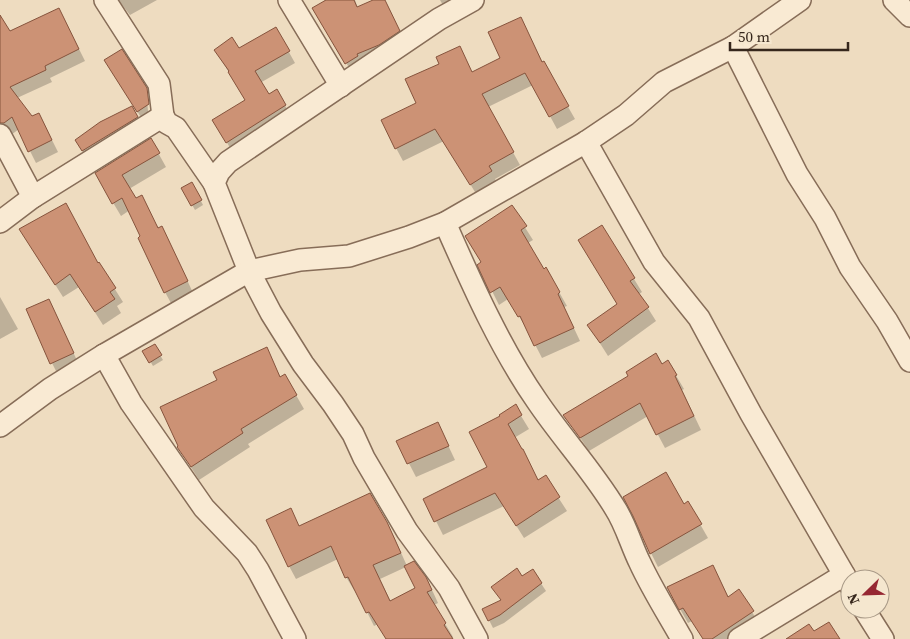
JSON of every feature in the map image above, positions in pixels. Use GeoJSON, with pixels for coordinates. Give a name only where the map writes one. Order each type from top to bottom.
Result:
{"type":"FeatureCollection","features":[{"type":"Feature","properties":{"kind":"street"},"geometry":{"type":"LineString","coordinates":[[105,0],[159,84],[162,116],[167,123],[176,128],[214,184],[249,271],[271,313],[294,350],[353,434],[364,458],[407,531],[450,588],[477,639]]}},
{"type":"Feature","properties":{"kind":"street"},"geometry":{"type":"LineString","coordinates":[[289,0],[341,86]]}},
{"type":"Feature","properties":{"kind":"street"},"geometry":{"type":"LineString","coordinates":[[214,184],[219,172],[228,162],[439,19],[474,0]]}},
{"type":"Feature","properties":{"kind":"street"},"geometry":{"type":"LineString","coordinates":[[0,426],[50,389],[104,355],[249,271],[300,260],[349,256],[409,237],[445,223],[586,142],[626,115],[664,82],[733,47],[800,0]]}},
{"type":"Feature","properties":{"kind":"street"},"geometry":{"type":"LineString","coordinates":[[894,0],[910,16]]}},
{"type":"Feature","properties":{"kind":"street"},"geometry":{"type":"LineString","coordinates":[[733,47],[797,174],[824,218],[850,267],[887,321],[910,361]]}},
{"type":"Feature","properties":{"kind":"street"},"geometry":{"type":"LineString","coordinates":[[0,222],[33,197],[162,116]]}},
{"type":"Feature","properties":{"kind":"street"},"geometry":{"type":"LineString","coordinates":[[0,135],[33,197]]}},
{"type":"Feature","properties":{"kind":"street"},"geometry":{"type":"LineString","coordinates":[[586,142],[654,262],[699,318],[751,414],[841,569]]}},
{"type":"Feature","properties":{"kind":"street"},"geometry":{"type":"LineString","coordinates":[[445,223],[477,294],[510,359],[536,401],[594,475],[616,508],[640,563],[682,639]]}},
{"type":"Feature","properties":{"kind":"street"},"geometry":{"type":"LineString","coordinates":[[104,355],[131,403],[204,508],[247,553],[295,639]]}},
{"type":"Feature","properties":{"kind":"street"},"geometry":{"type":"LineString","coordinates":[[739,639],[840,584]]}},
{"type":"Feature","properties":{"kind":"street"},"geometry":{"type":"LineString","coordinates":[[870,619],[882,639]]}},
{"type":"Feature","properties":{"kind":"building"},"geometry":{"type":"Polygon","coordinates":[[[326,0],[354,0],[357,7],[373,0],[385,0],[400,31],[379,45],[357,54],[358,56],[345,64],[312,8],[326,0]]]}},
{"type":"Feature","properties":{"kind":"building"},"geometry":{"type":"Polygon","coordinates":[[[59,8],[79,49],[45,66],[46,70],[10,87],[32,116],[39,113],[52,140],[28,152],[12,117],[4,123],[0,123],[0,15],[10,31],[59,8]]]}},
{"type":"Feature","properties":{"kind":"building"},"geometry":{"type":"Polygon","coordinates":[[[521,17],[542,62],[544,61],[569,106],[549,117],[525,73],[482,94],[514,152],[489,166],[492,171],[470,185],[435,129],[395,149],[381,120],[416,103],[405,79],[439,64],[436,57],[460,46],[472,72],[500,58],[488,32],[521,17]]]}},
{"type":"Feature","properties":{"kind":"building"},"geometry":{"type":"Polygon","coordinates":[[[276,27],[290,51],[255,71],[269,94],[277,89],[286,105],[226,143],[212,120],[245,100],[229,71],[214,50],[232,37],[239,48],[276,27]]]}},
{"type":"Feature","properties":{"kind":"building"},"geometry":{"type":"Polygon","coordinates":[[[122,49],[147,88],[149,104],[137,112],[104,60],[122,49]]]}},
{"type":"Feature","properties":{"kind":"building"},"geometry":{"type":"Polygon","coordinates":[[[132,106],[138,117],[82,151],[75,140],[100,122],[132,106]]]}},
{"type":"Feature","properties":{"kind":"building"},"geometry":{"type":"Polygon","coordinates":[[[151,138],[160,153],[122,175],[136,198],[142,195],[158,228],[162,226],[188,281],[164,293],[138,238],[140,236],[122,198],[112,204],[95,173],[151,138]]]}},
{"type":"Feature","properties":{"kind":"building"},"geometry":{"type":"Polygon","coordinates":[[[192,182],[202,200],[191,206],[181,188],[192,182]]]}},
{"type":"Feature","properties":{"kind":"building"},"geometry":{"type":"Polygon","coordinates":[[[66,203],[98,263],[116,288],[110,292],[115,299],[95,312],[70,274],[55,285],[19,229],[66,203]]]}},
{"type":"Feature","properties":{"kind":"building"},"geometry":{"type":"Polygon","coordinates":[[[512,205],[527,226],[521,230],[560,292],[558,294],[574,328],[534,346],[520,316],[518,317],[500,287],[490,293],[477,265],[481,262],[465,236],[512,205]]]}},
{"type":"Feature","properties":{"kind":"building"},"geometry":{"type":"Polygon","coordinates":[[[602,225],[635,278],[630,281],[649,307],[600,343],[587,325],[617,304],[578,240],[602,225]]]}},
{"type":"Feature","properties":{"kind":"building"},"geometry":{"type":"Polygon","coordinates":[[[49,299],[74,353],[50,364],[26,309],[49,299]]]}},
{"type":"Feature","properties":{"kind":"building"},"geometry":{"type":"Polygon","coordinates":[[[155,344],[162,355],[149,363],[142,351],[155,344]]]}},
{"type":"Feature","properties":{"kind":"building"},"geometry":{"type":"Polygon","coordinates":[[[267,347],[280,377],[285,374],[297,395],[241,429],[243,433],[191,467],[177,447],[160,407],[217,380],[213,372],[267,347]]]}},
{"type":"Feature","properties":{"kind":"building"},"geometry":{"type":"Polygon","coordinates":[[[656,353],[662,364],[668,360],[677,375],[675,376],[694,416],[656,435],[640,403],[580,438],[563,415],[628,376],[626,372],[656,353]]]}},
{"type":"Feature","properties":{"kind":"building"},"geometry":{"type":"Polygon","coordinates":[[[516,404],[522,415],[508,424],[538,480],[546,475],[560,497],[516,526],[495,493],[434,522],[423,499],[487,467],[469,432],[500,416],[516,404]]]}},
{"type":"Feature","properties":{"kind":"building"},"geometry":{"type":"Polygon","coordinates":[[[438,422],[449,446],[407,464],[396,441],[438,422]]]}},
{"type":"Feature","properties":{"kind":"building"},"geometry":{"type":"Polygon","coordinates":[[[666,472],[684,504],[688,501],[702,524],[650,554],[623,497],[666,472]]]}},
{"type":"Feature","properties":{"kind":"building"},"geometry":{"type":"Polygon","coordinates":[[[370,493],[387,522],[401,553],[373,565],[390,601],[415,588],[404,566],[414,561],[426,577],[432,590],[427,592],[446,623],[444,625],[453,639],[386,639],[369,612],[366,613],[348,577],[345,578],[331,546],[288,567],[266,520],[291,508],[299,526],[370,493]]]}},
{"type":"Feature","properties":{"kind":"building"},"geometry":{"type":"Polygon","coordinates":[[[713,565],[728,597],[739,589],[754,611],[712,639],[703,639],[683,608],[679,610],[667,587],[713,565]]]}},
{"type":"Feature","properties":{"kind":"building"},"geometry":{"type":"Polygon","coordinates":[[[517,568],[522,576],[533,569],[542,583],[500,615],[488,621],[482,609],[501,600],[491,587],[517,568]]]}},
{"type":"Feature","properties":{"kind":"building"},"geometry":{"type":"Polygon","coordinates":[[[829,622],[840,639],[786,639],[809,624],[814,631],[829,622]]]}}]}
